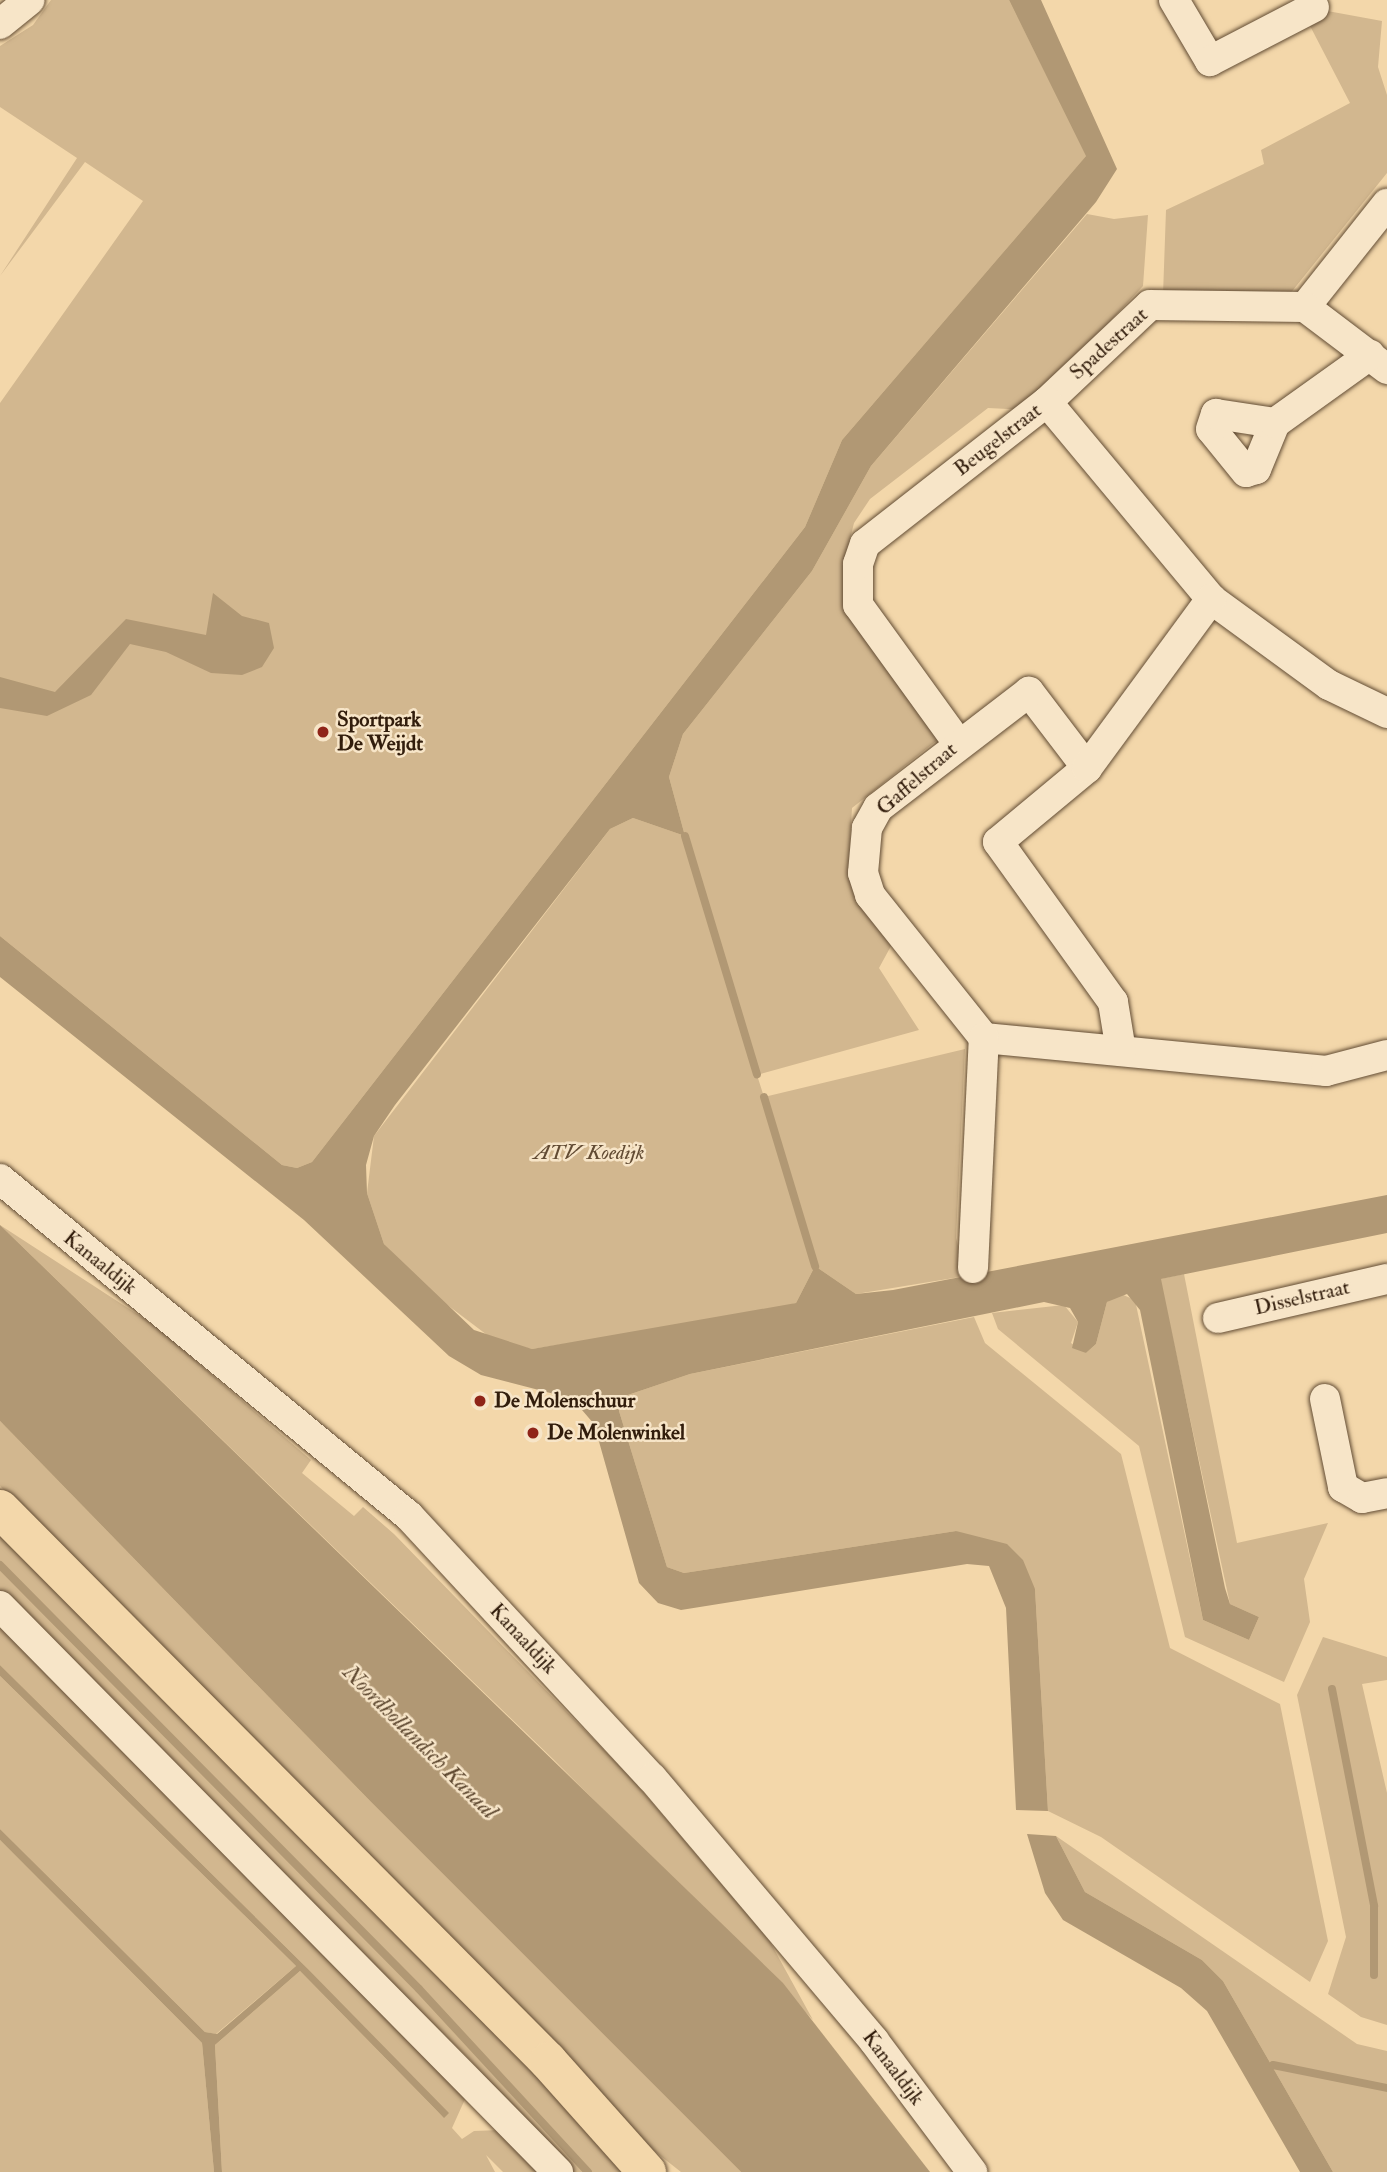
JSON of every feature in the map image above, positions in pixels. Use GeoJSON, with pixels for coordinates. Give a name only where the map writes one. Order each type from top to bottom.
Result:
{"type":"FeatureCollection","features":[{"type":"Feature","properties":{"kind":"main road"},"geometry":{"type":"LineString","coordinates":[[0,1509],[538,2051],[648,2172]]}},
{"type":"Feature","properties":{"kind":"street"},"geometry":{"type":"LineString","coordinates":[[0,24],[30,0]]}},
{"type":"Feature","properties":{"kind":"street"},"geometry":{"type":"LineString","coordinates":[[1174,0],[1210,61],[1314,6],[1300,0]]}},
{"type":"Feature","properties":{"kind":"street"},"geometry":{"type":"LineString","coordinates":[[1275,423],[1379,362],[1305,307],[1387,204]]}},
{"type":"Feature","properties":{"kind":"street","name":"Spadestraat"},"geometry":{"type":"LineString","coordinates":[[1047,402],[1150,305],[1305,307]]}},
{"type":"Feature","properties":{"kind":"street","name":"Beugelstraat"},"geometry":{"type":"LineString","coordinates":[[958,743],[858,605],[858,564],[865,544],[1047,402],[1212,599],[1329,685],[1387,713]]}},
{"type":"Feature","properties":{"kind":"street"},"geometry":{"type":"LineString","coordinates":[[1121,1051],[1114,1002],[998,842],[1087,768],[1212,599]]}},
{"type":"Feature","properties":{"kind":"street","name":"Gaffelstraat"},"geometry":{"type":"LineString","coordinates":[[984,1038],[870,895],[863,873],[867,828],[878,808],[958,743],[1029,692],[1087,768]]}},
{"type":"Feature","properties":{"kind":"street"},"geometry":{"type":"LineString","coordinates":[[973,1268],[984,1038],[1326,1071],[1387,1055]]}},
{"type":"Feature","properties":{"kind":"street","name":"Kanaaldijk"},"geometry":{"type":"LineString","coordinates":[[0,1179],[409,1516],[652,1778],[874,2041],[972,2172]]}},
{"type":"Feature","properties":{"kind":"street","name":"Disselstraat"},"geometry":{"type":"LineString","coordinates":[[1218,1318],[1387,1279]]}},
{"type":"Feature","properties":{"kind":"street"},"geometry":{"type":"LineString","coordinates":[[1325,1399],[1343,1488],[1362,1498],[1387,1493]]}},
{"type":"Feature","properties":{"kind":"street"},"geometry":{"type":"LineString","coordinates":[[0,1606],[558,2172]]}},
{"type":"Feature","properties":{"kind":"green space","name":"Sportpark De Weijdt"},"geometry":{"type":"Polygon","coordinates":[[[51,0],[1009,0],[1087,155],[842,440],[805,527],[312,1162],[297,1168],[282,1165],[0,936],[0,403],[143,201],[85,162],[0,276],[77,158],[0,107],[0,46],[33,25],[51,0]]]}},
{"type":"Feature","properties":{"kind":"green space"},"geometry":{"type":"Polygon","coordinates":[[[1322,10],[1382,21],[1378,67],[1387,95],[1387,173],[1289,295],[1163,295],[1166,210],[1264,164],[1261,150],[1350,103],[1308,22],[1322,10]]]}},
{"type":"Feature","properties":{"kind":"green space","name":"ATV Koedijk"},"geometry":{"type":"Polygon","coordinates":[[[1087,214],[1114,219],[1148,215],[1143,286],[1027,410],[988,408],[870,499],[854,523],[844,563],[946,733],[852,808],[848,877],[897,935],[879,968],[919,1030],[757,1075],[764,1097],[965,1049],[956,1238],[966,1276],[856,1294],[815,1266],[796,1303],[761,1313],[532,1349],[495,1341],[429,1291],[384,1244],[367,1193],[374,1136],[610,829],[633,818],[685,836],[669,777],[683,734],[812,571],[871,466],[1087,214]]]}},
{"type":"Feature","properties":{"kind":"green space"},"geometry":{"type":"Polygon","coordinates":[[[0,1225],[154,1325],[311,1460],[302,1473],[354,1516],[363,1507],[394,1534],[632,1779],[769,1940],[813,2020],[553,1759],[0,1225]]]}},
{"type":"Feature","properties":{"kind":"green space"},"geometry":{"type":"Polygon","coordinates":[[[1184,1274],[1237,1543],[1328,1523],[1304,1579],[1310,1622],[1284,1682],[1185,1637],[1139,1446],[998,1329],[992,1313],[1064,1305],[1078,1322],[1071,1343],[1086,1353],[1096,1344],[1107,1302],[1121,1294],[1135,1300],[1203,1620],[1249,1640],[1259,1617],[1230,1604],[1160,1279],[1184,1274]]]}},
{"type":"Feature","properties":{"kind":"green space"},"geometry":{"type":"Polygon","coordinates":[[[974,1317],[985,1343],[1121,1454],[1170,1648],[1280,1704],[1328,1941],[1310,1982],[1101,1837],[1048,1811],[1035,1589],[956,1531],[684,1573],[667,1567],[619,1411],[622,1397],[690,1374],[974,1317]]]}},
{"type":"Feature","properties":{"kind":"green space"},"geometry":{"type":"Polygon","coordinates":[[[0,1421],[372,1803],[741,2172],[681,2172],[648,2146],[0,1486],[0,1421]]]}},
{"type":"Feature","properties":{"kind":"green space"},"geometry":{"type":"Polygon","coordinates":[[[0,1530],[355,1886],[628,2172],[571,2172],[470,2060],[0,1594],[0,1530]]]}},
{"type":"Feature","properties":{"kind":"green space"},"geometry":{"type":"Polygon","coordinates":[[[0,1620],[466,2097],[452,2128],[462,2139],[474,2131],[501,2130],[547,2172],[503,2172],[486,2155],[495,2172],[222,2172],[215,2045],[300,1971],[444,2118],[302,1963],[0,1665],[0,1620]]]}},
{"type":"Feature","properties":{"kind":"green space"},"geometry":{"type":"Polygon","coordinates":[[[1323,1637],[1387,1657],[1387,1680],[1362,1684],[1387,1793],[1387,2025],[1361,2017],[1328,1994],[1346,1937],[1297,1695],[1323,1637]]]}},
{"type":"Feature","properties":{"kind":"green space"},"geometry":{"type":"Polygon","coordinates":[[[0,1676],[296,1966],[216,2034],[205,2032],[0,1829],[0,1676]]]}},
{"type":"Feature","properties":{"kind":"green space"},"geometry":{"type":"Polygon","coordinates":[[[1056,1836],[1357,2044],[1387,2051],[1387,2172],[1333,2172],[1223,1981],[1202,1960],[1085,1892],[1056,1836]]]}},
{"type":"Feature","properties":{"kind":"green space"},"geometry":{"type":"Polygon","coordinates":[[[0,1840],[202,2043],[214,2172],[0,2172],[0,1840]]]}},
{"type":"Feature","properties":{"kind":"water"},"geometry":{"type":"Polygon","coordinates":[[[1009,0],[1041,0],[1117,169],[1096,202],[871,466],[812,571],[683,734],[669,777],[685,836],[633,818],[610,829],[395,1105],[374,1136],[366,1165],[367,1193],[384,1244],[474,1330],[532,1349],[796,1303],[815,1266],[856,1294],[893,1290],[1387,1195],[1387,1233],[1161,1279],[1225,1588],[1230,1604],[1259,1617],[1249,1640],[1203,1620],[1140,1310],[1127,1294],[1107,1302],[1096,1344],[1086,1353],[1072,1348],[1078,1322],[1070,1308],[1044,1302],[690,1374],[622,1397],[619,1411],[667,1567],[684,1573],[956,1531],[1007,1544],[1023,1560],[1035,1589],[1048,1811],[1016,1810],[1006,1608],[989,1566],[967,1564],[681,1610],[658,1603],[639,1583],[594,1424],[582,1410],[562,1396],[481,1375],[449,1356],[304,1220],[0,977],[0,936],[282,1165],[297,1168],[312,1162],[805,527],[842,440],[1086,156],[1009,0]]]}},
{"type":"Feature","properties":{"kind":"water"},"geometry":{"type":"Polygon","coordinates":[[[213,593],[242,616],[269,623],[274,648],[262,667],[242,675],[211,673],[166,652],[130,644],[91,695],[47,716],[0,708],[0,677],[55,692],[126,619],[206,635],[213,593]]]}},
{"type":"Feature","properties":{"kind":"water","name":"Noordhollandsch Kanaal"},"geometry":{"type":"Polygon","coordinates":[[[0,1225],[783,1983],[930,2172],[741,2172],[372,1803],[0,1421],[0,1225]]]}},
{"type":"Feature","properties":{"kind":"water"},"geometry":{"type":"Polygon","coordinates":[[[0,1665],[302,1963],[449,2113],[444,2118],[300,1971],[215,2045],[222,2172],[214,2172],[202,2043],[0,1840],[0,1829],[205,2032],[217,2034],[296,1966],[0,1676],[0,1665]]]}},
{"type":"Feature","properties":{"kind":"water"},"geometry":{"type":"Polygon","coordinates":[[[1027,1834],[1056,1836],[1085,1892],[1202,1960],[1223,1981],[1333,2172],[1300,2172],[1207,2011],[1181,1988],[1063,1920],[1045,1893],[1027,1834]]]}},
{"type":"Feature","properties":{"kind":"waterway"},"geometry":{"type":"LineString","coordinates":[[685,836],[757,1074]]}},
{"type":"Feature","properties":{"kind":"waterway"},"geometry":{"type":"LineString","coordinates":[[764,1097],[815,1266]]}},
{"type":"Feature","properties":{"kind":"waterway"},"geometry":{"type":"LineString","coordinates":[[0,1565],[419,1989],[588,2172]]}},
{"type":"Feature","properties":{"kind":"waterway"},"geometry":{"type":"LineString","coordinates":[[1332,1689],[1374,1906],[1374,1975]]}},
{"type":"Feature","properties":{"kind":"waterway"},"geometry":{"type":"LineString","coordinates":[[1273,2065],[1387,2088]]}},
{"type":"Feature","properties":{"kind":"place","name":"Sportpark De Weijdt"},"geometry":{"type":"Point","coordinates":[323,732]}},
{"type":"Feature","properties":{"kind":"place","name":"De Molenschuur"},"geometry":{"type":"Point","coordinates":[480,1401]}},
{"type":"Feature","properties":{"kind":"place","name":"De Molenwinkel"},"geometry":{"type":"Point","coordinates":[533,1433]}}]}
